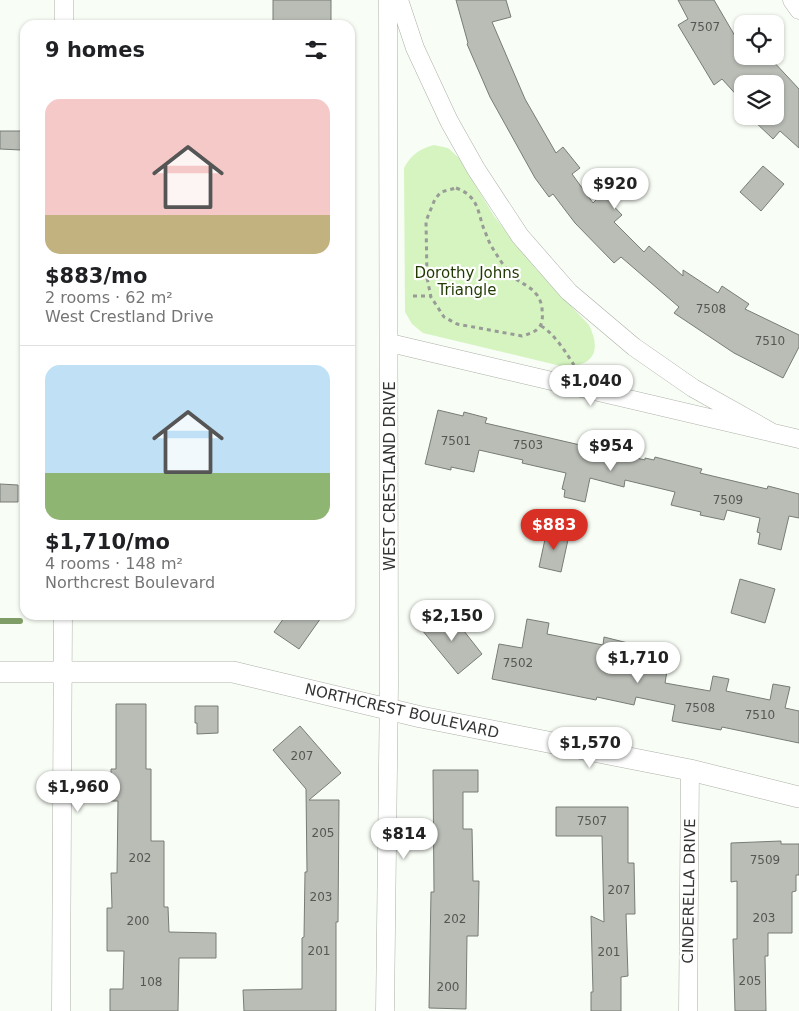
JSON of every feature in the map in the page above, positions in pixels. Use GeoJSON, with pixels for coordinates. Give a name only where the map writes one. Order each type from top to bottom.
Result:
{"type":"FeatureCollection","features":[{"type":"Feature","properties":{"kind":"street"},"geometry":{"type":"LineString","coordinates":[[64,0],[64,20]]}},
{"type":"Feature","properties":{"kind":"street","name":"WEST CRESTLAND DRIVE"},"geometry":{"type":"LineString","coordinates":[[385,1011],[389,709],[390,343],[388,0]]}},
{"type":"Feature","properties":{"kind":"street"},"geometry":{"type":"LineString","coordinates":[[399,0],[415,48],[449,121],[476,169],[520,236],[569,292],[634,347],[693,388],[773,433]]}},
{"type":"Feature","properties":{"kind":"street"},"geometry":{"type":"LineString","coordinates":[[792,0],[799,10]]}},
{"type":"Feature","properties":{"kind":"street"},"geometry":{"type":"LineString","coordinates":[[390,343],[799,439]]}},
{"type":"Feature","properties":{"kind":"street"},"geometry":{"type":"LineString","coordinates":[[61,1011],[63,620]]}},
{"type":"Feature","properties":{"kind":"street","name":"NORTHCREST BOULEVARD"},"geometry":{"type":"LineString","coordinates":[[0,672],[233,672],[421,717],[690,770],[799,797]]}},
{"type":"Feature","properties":{"kind":"street","name":"CINDERELLA DRIVE"},"geometry":{"type":"LineString","coordinates":[[688,1011],[690,770]]}},
{"type":"Feature","properties":{"kind":"path"},"geometry":{"type":"LineString","coordinates":[[456,188],[467,194],[479,208],[485,233],[496,253],[515,279],[527,284],[539,296],[542,307],[542,326],[532,333],[522,336],[457,324],[444,317],[430,296],[427,278],[426,221],[435,199],[441,192],[456,188]]}},
{"type":"Feature","properties":{"kind":"path"},"geometry":{"type":"LineString","coordinates":[[413,296],[430,296]]}},
{"type":"Feature","properties":{"kind":"path"},"geometry":{"type":"LineString","coordinates":[[542,326],[546,328],[574,365]]}},
{"type":"Feature","properties":{"kind":"green space","name":"Dorothy Johns Triangle"},"geometry":{"type":"Polygon","coordinates":[[[434,145],[448,148],[459,158],[494,216],[536,269],[589,325],[595,343],[592,357],[587,361],[571,366],[561,366],[423,333],[412,324],[405,312],[404,168],[416,153],[434,145]]]}},
{"type":"Feature","properties":{"kind":"building"},"geometry":{"type":"Polygon","coordinates":[[[273,0],[331,0],[331,20],[273,20],[273,0]]]}},
{"type":"Feature","properties":{"kind":"building"},"geometry":{"type":"Polygon","coordinates":[[[456,0],[506,0],[511,17],[492,22],[525,99],[556,153],[563,147],[580,168],[572,174],[593,203],[599,197],[605,197],[622,215],[614,222],[644,252],[649,246],[683,276],[683,270],[718,293],[722,286],[749,304],[745,309],[799,335],[799,347],[783,378],[734,353],[674,313],[679,307],[621,257],[614,263],[575,223],[553,194],[549,197],[535,178],[490,97],[467,44],[456,0]]]}},
{"type":"Feature","properties":{"kind":"building"},"geometry":{"type":"Polygon","coordinates":[[[678,0],[714,0],[734,34],[734,65],[777,65],[799,89],[799,148],[780,131],[773,139],[758,125],[784,125],[784,75],[734,75],[734,92],[722,79],[714,85],[678,25],[688,19],[678,0]]]}},
{"type":"Feature","properties":{"kind":"building"},"geometry":{"type":"Polygon","coordinates":[[[0,131],[20,131],[20,150],[0,149],[0,131]]]}},
{"type":"Feature","properties":{"kind":"building"},"geometry":{"type":"Polygon","coordinates":[[[763,166],[784,184],[761,211],[740,192],[763,166]]]}},
{"type":"Feature","properties":{"kind":"building"},"geometry":{"type":"Polygon","coordinates":[[[438,410],[463,416],[464,412],[487,418],[485,423],[645,460],[645,458],[654,460],[655,457],[702,469],[700,473],[767,489],[768,486],[799,494],[799,518],[789,516],[781,550],[758,544],[760,533],[757,532],[760,518],[727,510],[724,520],[700,515],[701,512],[671,505],[675,492],[625,480],[624,487],[590,478],[585,502],[564,497],[565,490],[562,489],[566,473],[522,463],[523,460],[479,450],[474,472],[451,467],[451,470],[425,464],[438,410]]]}},
{"type":"Feature","properties":{"kind":"building"},"geometry":{"type":"Polygon","coordinates":[[[0,484],[18,485],[18,502],[0,502],[0,484]]]}},
{"type":"Feature","properties":{"kind":"building"},"geometry":{"type":"Polygon","coordinates":[[[547,530],[569,535],[561,572],[539,567],[547,530]]]}},
{"type":"Feature","properties":{"kind":"building"},"geometry":{"type":"Polygon","coordinates":[[[740,579],[775,589],[765,623],[731,613],[740,579]]]}},
{"type":"Feature","properties":{"kind":"building"},"geometry":{"type":"Polygon","coordinates":[[[445,611],[460,626],[482,654],[458,674],[422,630],[445,611]]]}},
{"type":"Feature","properties":{"kind":"building"},"geometry":{"type":"Polygon","coordinates":[[[527,619],[549,623],[547,634],[603,645],[604,637],[628,643],[625,656],[668,665],[665,683],[710,691],[713,676],[729,679],[726,691],[770,700],[773,684],[790,687],[785,708],[799,711],[799,743],[722,727],[721,730],[672,721],[675,705],[636,697],[634,705],[597,697],[596,700],[492,679],[499,644],[522,648],[527,619]]]}},
{"type":"Feature","properties":{"kind":"building"},"geometry":{"type":"Polygon","coordinates":[[[282,620],[319,620],[299,649],[274,632],[282,620]]]}},
{"type":"Feature","properties":{"kind":"building"},"geometry":{"type":"Polygon","coordinates":[[[116,704],[146,704],[146,769],[151,769],[151,841],[164,841],[164,907],[168,907],[169,932],[216,933],[216,958],[179,958],[178,1011],[110,1011],[110,989],[123,989],[124,951],[107,951],[107,908],[112,908],[111,873],[117,873],[118,801],[111,801],[111,769],[116,769],[116,704]]]}},
{"type":"Feature","properties":{"kind":"building"},"geometry":{"type":"Polygon","coordinates":[[[195,706],[218,706],[218,733],[197,734],[195,706]]]}},
{"type":"Feature","properties":{"kind":"building"},"geometry":{"type":"Polygon","coordinates":[[[300,726],[341,773],[309,800],[339,800],[336,1011],[244,1011],[243,990],[302,989],[302,938],[304,937],[305,872],[307,872],[306,789],[273,750],[300,726]]]}},
{"type":"Feature","properties":{"kind":"building"},"geometry":{"type":"Polygon","coordinates":[[[433,770],[478,770],[478,792],[463,792],[463,829],[472,829],[473,881],[479,881],[478,936],[467,936],[466,1009],[429,1008],[431,892],[434,892],[433,770]]]}},
{"type":"Feature","properties":{"kind":"building"},"geometry":{"type":"Polygon","coordinates":[[[556,807],[628,807],[628,863],[634,863],[635,914],[626,914],[628,976],[621,977],[621,1011],[591,1011],[591,992],[593,992],[591,916],[604,922],[602,836],[556,836],[556,807]]]}},
{"type":"Feature","properties":{"kind":"building"},"geometry":{"type":"Polygon","coordinates":[[[781,841],[781,844],[799,844],[799,875],[796,875],[796,891],[792,892],[792,933],[768,933],[768,956],[765,956],[766,1011],[735,1011],[733,939],[737,939],[737,881],[731,882],[731,843],[781,841]]]}},
{"type":"Feature","properties":{"kind":"waterway"},"geometry":{"type":"LineString","coordinates":[[0,621],[20,621]]}}]}
